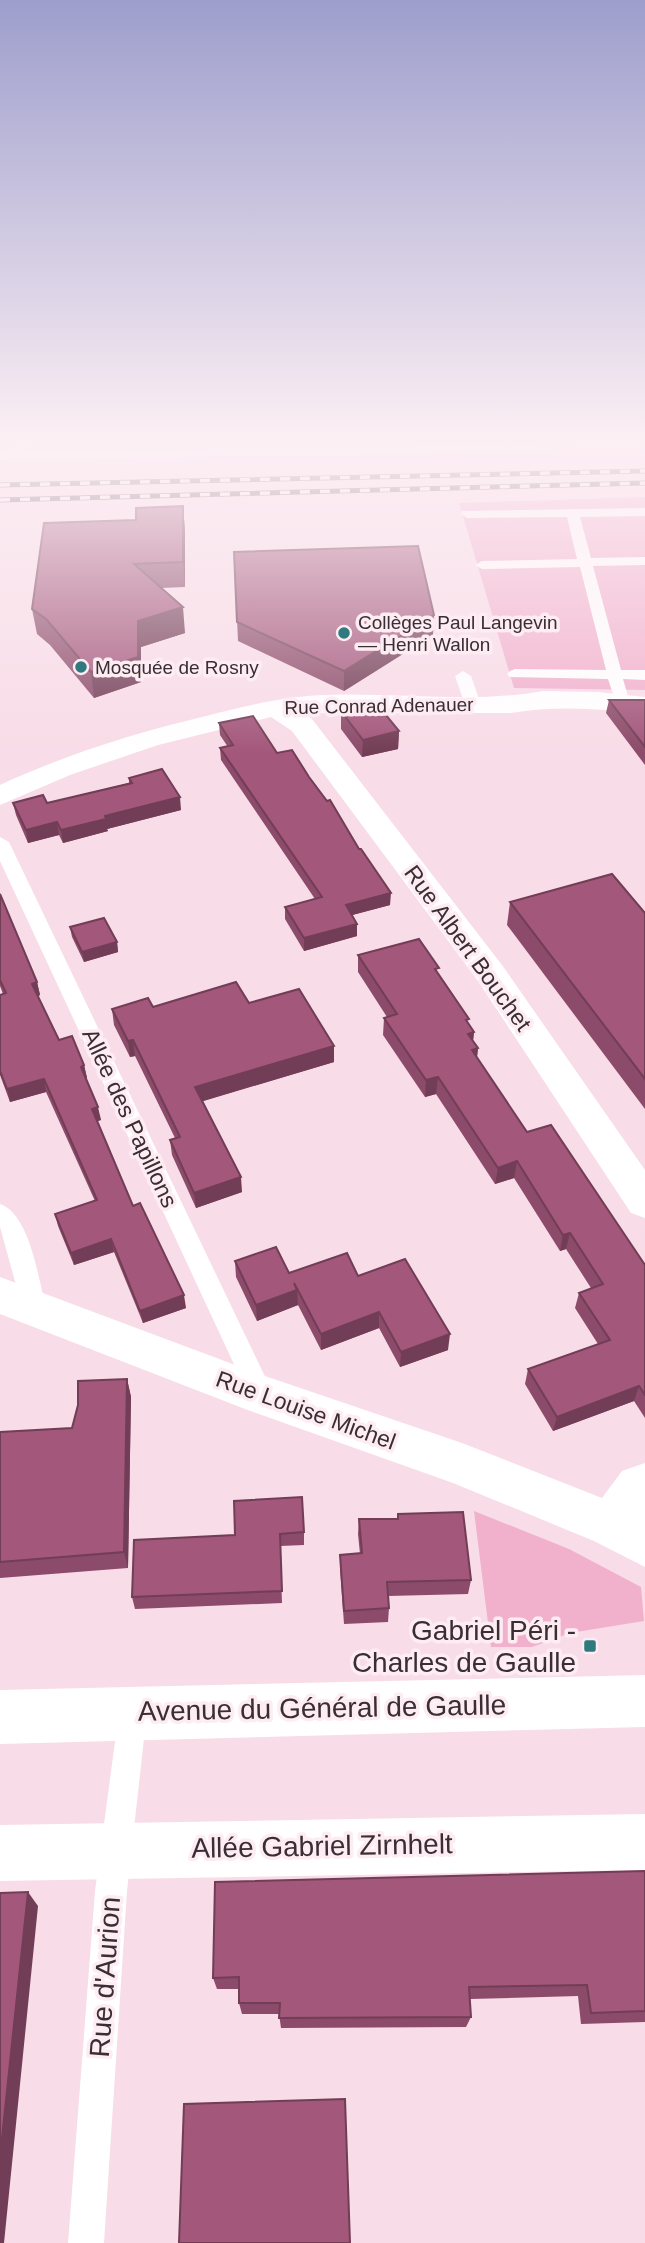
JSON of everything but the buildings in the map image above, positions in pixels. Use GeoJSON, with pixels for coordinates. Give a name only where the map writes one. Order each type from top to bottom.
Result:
{"type":"FeatureCollection","features":[{"type":"Feature","properties":{"kind":"street","name":"Rue Conrad Adenauer"},"geometry":{"type":"LineString","coordinates":[[0,796],[59,769],[148,739],[206,722],[275,707],[326,704],[511,705],[543,699],[634,704]]}},
{"type":"Feature","properties":{"kind":"street","name":"Rue Albert Bouchet"},"geometry":{"type":"LineString","coordinates":[[275,707],[302,726],[491,973],[645,1202]]}},
{"type":"Feature","properties":{"kind":"street","name":"Rue Louise Michel"},"geometry":{"type":"LineString","coordinates":[[17,1301],[261,1395],[462,1465],[628,1535]]}},
{"type":"Feature","properties":{"kind":"street"},"geometry":{"type":"LineString","coordinates":[[628,1535],[639,1487],[645,1485]]}},
{"type":"Feature","properties":{"kind":"street","name":"Avenue du Général de Gaulle"},"geometry":{"type":"LineString","coordinates":[[0,1717],[645,1700]]}},
{"type":"Feature","properties":{"kind":"street","name":"Allée Gabriel Zirnhelt"},"geometry":{"type":"LineString","coordinates":[[0,1853],[645,1842]]}},
{"type":"Feature","properties":{"kind":"lane"},"geometry":{"type":"LineString","coordinates":[[581,545],[615,674],[634,704]]}},
{"type":"Feature","properties":{"kind":"lane"},"geometry":{"type":"LineString","coordinates":[[482,565],[645,561]]}},
{"type":"Feature","properties":{"kind":"lane"},"geometry":{"type":"LineString","coordinates":[[515,674],[645,675]]}},
{"type":"Feature","properties":{"kind":"lane"},"geometry":{"type":"LineString","coordinates":[[463,676],[473,705]]}},
{"type":"Feature","properties":{"kind":"lane","name":"Allée des Papillons"},"geometry":{"type":"LineString","coordinates":[[0,842],[261,1395]]}},
{"type":"Feature","properties":{"kind":"lane"},"geometry":{"type":"LineString","coordinates":[[0,1213],[12,1225],[17,1301]]}},
{"type":"Feature","properties":{"kind":"lane","name":"Rue d'Aurion"},"geometry":{"type":"LineString","coordinates":[[86,2243],[115,1850],[133,1712]]}},
{"type":"Feature","properties":{"kind":"shaded area"},"geometry":{"type":"Polygon","coordinates":[[[471,545],[645,545],[645,690],[514,688],[471,545]]]}},
{"type":"Feature","properties":{"kind":"shaded area"},"geometry":{"type":"Polygon","coordinates":[[[474,1511],[569,1549],[641,1587],[644,1621],[570,1633],[532,1647],[491,1647],[474,1511]]]}},
{"type":"Feature","properties":{"kind":"place","name":"Collèges Paul Langevin — Henri Wallon"},"geometry":{"type":"Point","coordinates":[344,633]}},
{"type":"Feature","properties":{"kind":"place","name":"Mosquée de Rosny"},"geometry":{"type":"Point","coordinates":[81,667]}},
{"type":"Feature","properties":{"kind":"place","name":"Gabriel Péri - Charles de Gaulle"},"geometry":{"type":"Point","coordinates":[590,1646]}}]}
